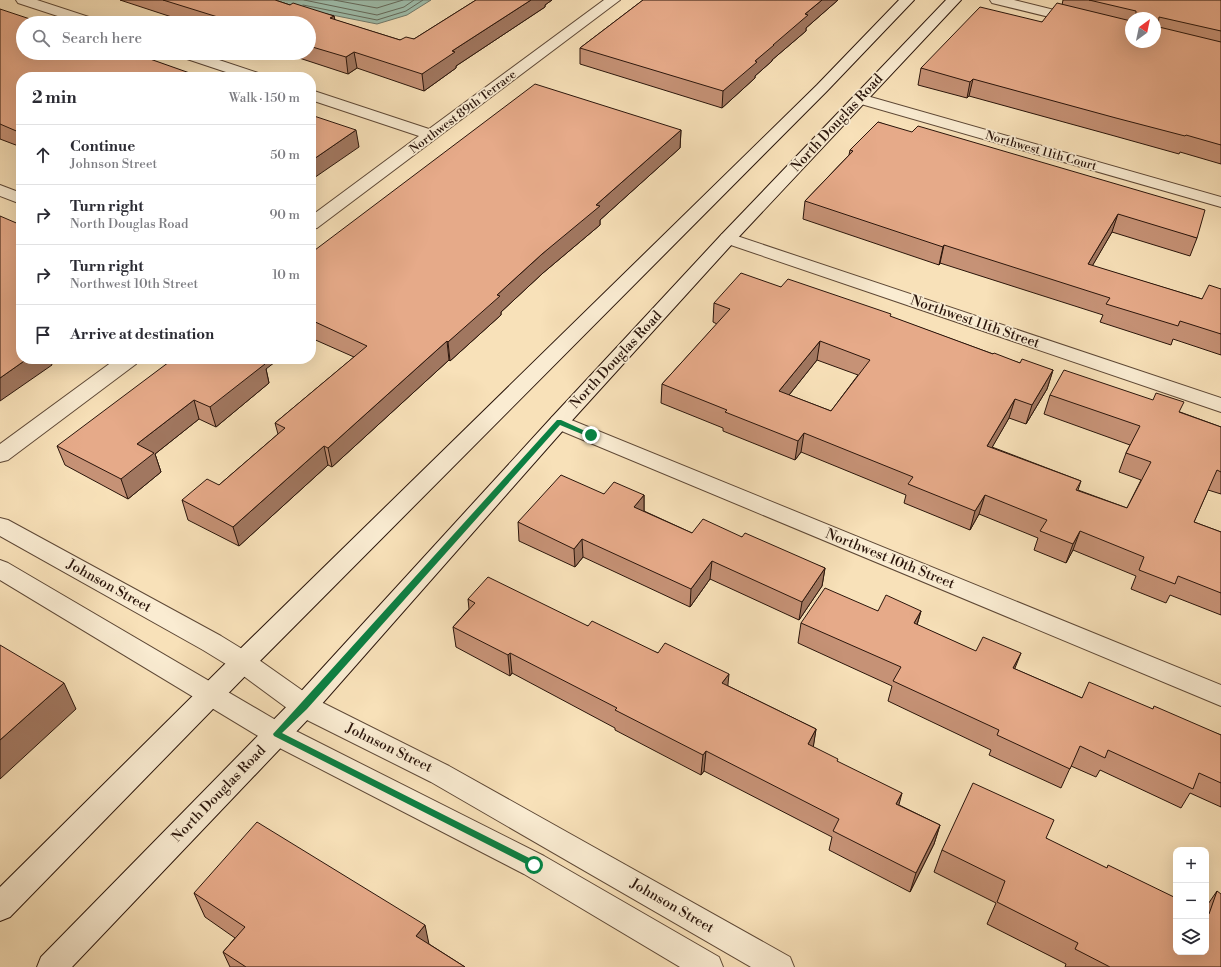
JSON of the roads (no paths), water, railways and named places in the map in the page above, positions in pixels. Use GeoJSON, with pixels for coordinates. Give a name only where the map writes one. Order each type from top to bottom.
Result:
{"type":"FeatureCollection","features":[{"type":"Feature","properties":{"kind":"street"},"geometry":{"type":"LineString","coordinates":[[23,0],[71,16]]}},
{"type":"Feature","properties":{"kind":"street","name":"Northwest 89th Terrace"},"geometry":{"type":"LineString","coordinates":[[316,220],[613,0]]}},
{"type":"Feature","properties":{"kind":"street"},"geometry":{"type":"LineString","coordinates":[[0,906],[243,662],[822,88],[907,0]]}},
{"type":"Feature","properties":{"kind":"street","name":"North Douglas Road"},"geometry":{"type":"LineString","coordinates":[[52,967],[304,706],[559,422],[728,238],[954,0]]}},
{"type":"Feature","properties":{"kind":"street"},"geometry":{"type":"LineString","coordinates":[[997,0],[1125,31]]}},
{"type":"Feature","properties":{"kind":"street"},"geometry":{"type":"LineString","coordinates":[[204,60],[241,72]]}},
{"type":"Feature","properties":{"kind":"street"},"geometry":{"type":"LineString","coordinates":[[316,97],[432,135]]}},
{"type":"Feature","properties":{"kind":"street","name":"Northwest 11th Court"},"geometry":{"type":"LineString","coordinates":[[860,99],[1221,202]]}},
{"type":"Feature","properties":{"kind":"street"},"geometry":{"type":"LineString","coordinates":[[0,190],[16,197]]}},
{"type":"Feature","properties":{"kind":"street","name":"Northwest 11th Street"},"geometry":{"type":"LineString","coordinates":[[728,238],[1221,405]]}},
{"type":"Feature","properties":{"kind":"street"},"geometry":{"type":"LineString","coordinates":[[0,455],[121,364]]}},
{"type":"Feature","properties":{"kind":"street","name":"Northwest 10th Street"},"geometry":{"type":"LineString","coordinates":[[559,422],[1221,696]]}},
{"type":"Feature","properties":{"kind":"street","name":"Johnson Street"},"geometry":{"type":"LineString","coordinates":[[0,526],[212,643],[243,662],[304,706],[440,774],[780,967]]}},
{"type":"Feature","properties":{"kind":"street"},"geometry":{"type":"LineString","coordinates":[[0,569],[277,734],[534,865],[708,967]]}},
{"type":"Feature","properties":{"kind":"water"},"geometry":{"type":"Polygon","coordinates":[[[272,0],[431,0],[407,15],[377,24],[302,9],[272,0]]]}}]}
